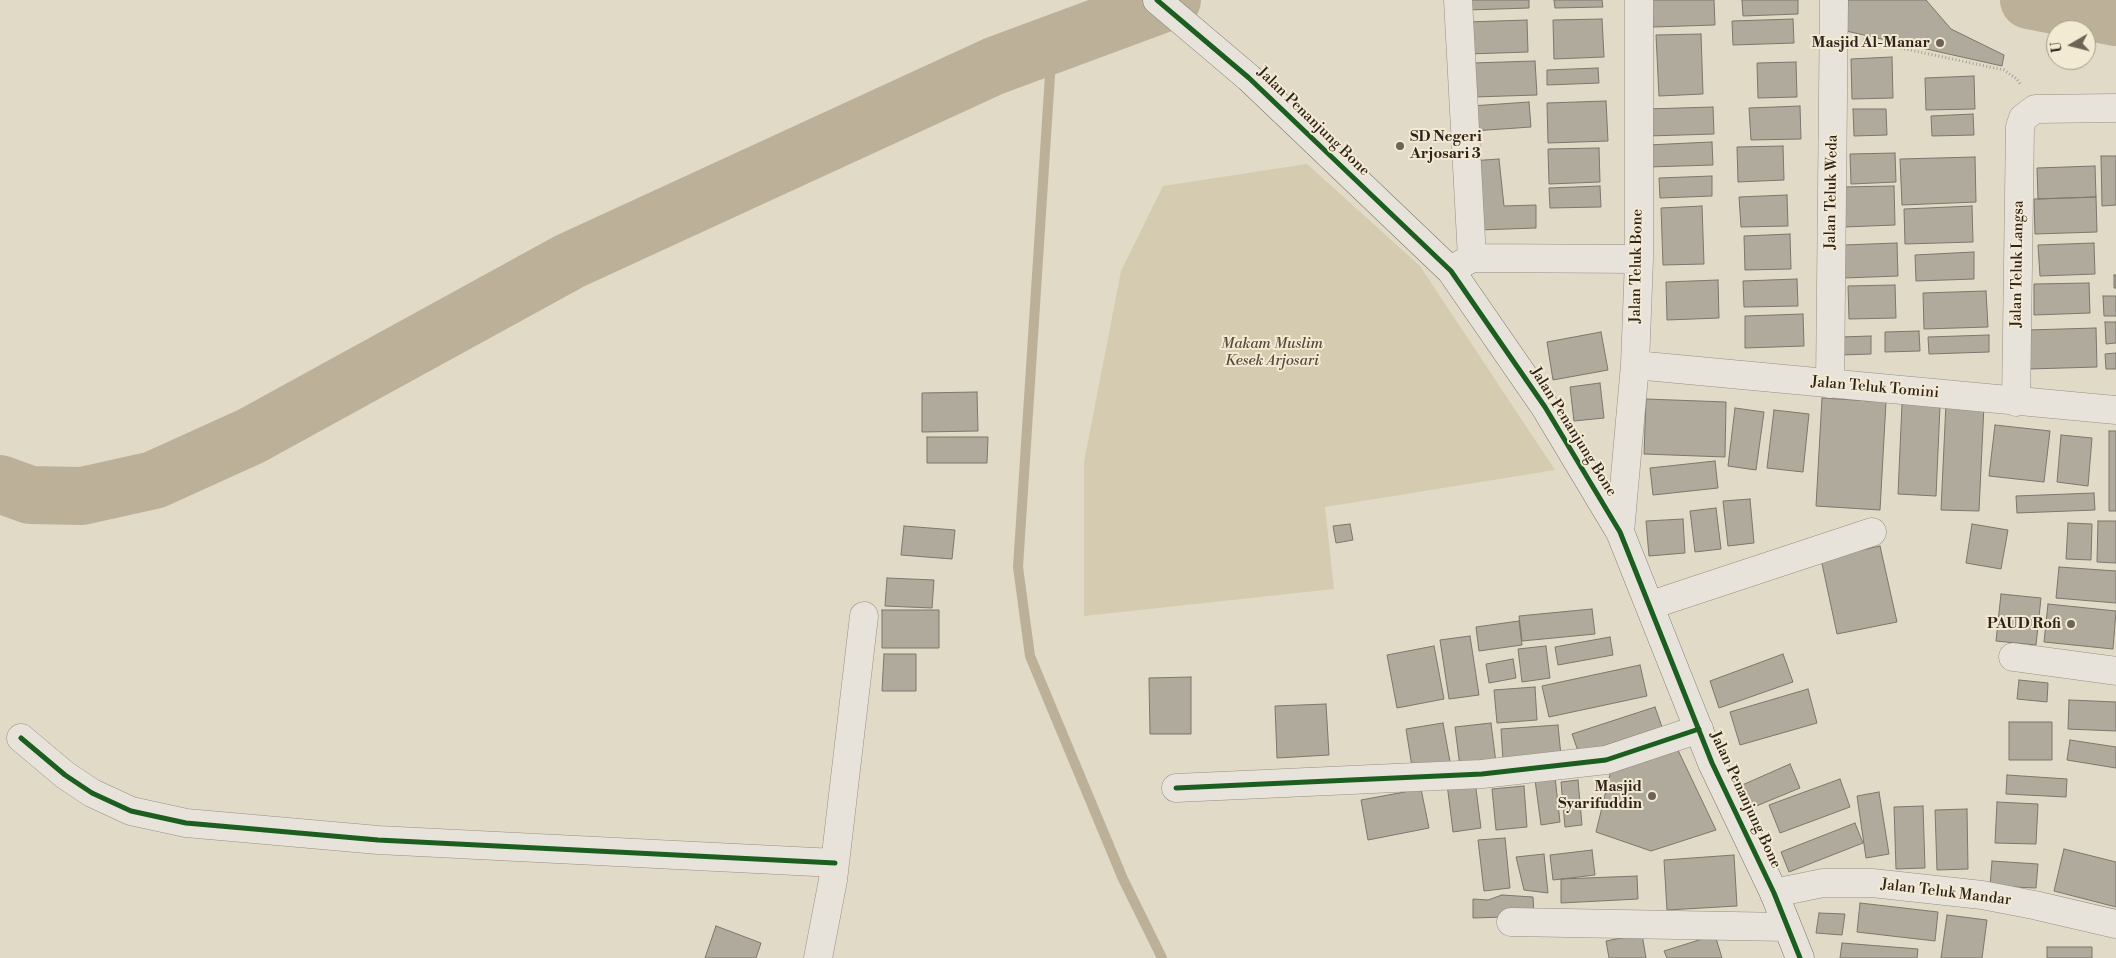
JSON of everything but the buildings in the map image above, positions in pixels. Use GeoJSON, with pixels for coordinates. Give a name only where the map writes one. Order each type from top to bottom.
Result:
{"type":"FeatureCollection","features":[{"type":"Feature","properties":{"kind":"street","name":"Jalan Penanjung Bone"},"geometry":{"type":"LineString","coordinates":[[1157,0],[1250,78],[1462,264],[1620,532],[1712,763],[1774,893],[1800,958]]}},
{"type":"Feature","properties":{"kind":"street"},"geometry":{"type":"LineString","coordinates":[[1458,0],[1462,264],[1639,259]]}},
{"type":"Feature","properties":{"kind":"street","name":"Jalan Teluk Bone"},"geometry":{"type":"LineString","coordinates":[[1620,532],[1635,365],[1639,259],[1639,0]]}},
{"type":"Feature","properties":{"kind":"street","name":"Jalan Teluk Weda"},"geometry":{"type":"LineString","coordinates":[[1830,384],[1834,0]]}},
{"type":"Feature","properties":{"kind":"street"},"geometry":{"type":"LineString","coordinates":[[2027,118],[2116,108]]}},
{"type":"Feature","properties":{"kind":"street","name":"Jalan Teluk Langsa"},"geometry":{"type":"LineString","coordinates":[[2016,402],[2027,118]]}},
{"type":"Feature","properties":{"kind":"street","name":"Jalan Teluk Tomini"},"geometry":{"type":"LineString","coordinates":[[1635,365],[2116,410]]}},
{"type":"Feature","properties":{"kind":"street"},"geometry":{"type":"LineString","coordinates":[[1651,606],[1872,532]]}},
{"type":"Feature","properties":{"kind":"street"},"geometry":{"type":"LineString","coordinates":[[818,958],[835,863],[864,616]]}},
{"type":"Feature","properties":{"kind":"street"},"geometry":{"type":"LineString","coordinates":[[2013,658],[2116,671]]}},
{"type":"Feature","properties":{"kind":"street"},"geometry":{"type":"LineString","coordinates":[[1176,788],[1482,774],[1606,760],[1699,729]]}},
{"type":"Feature","properties":{"kind":"street"},"geometry":{"type":"LineString","coordinates":[[21,738],[65,774],[92,793],[131,811],[186,823],[378,840],[835,863]]}},
{"type":"Feature","properties":{"kind":"street","name":"Jalan Teluk Mandar"},"geometry":{"type":"LineString","coordinates":[[1774,893],[1823,883],[1872,883],[1982,895],[2116,924]]}},
{"type":"Feature","properties":{"kind":"street"},"geometry":{"type":"LineString","coordinates":[[1511,922],[1787,927]]}},
{"type":"Feature","properties":{"kind":"path"},"geometry":{"type":"LineString","coordinates":[[1834,33],[1900,49],[2004,70],[2017,79],[2027,118]]}},
{"type":"Feature","properties":{"kind":"green space","name":"Makam Muslim Kesek Arjosari"},"geometry":{"type":"Polygon","coordinates":[[[1307,164],[1420,266],[1555,470],[1325,507],[1334,589],[1084,616],[1084,462],[1121,271],[1163,186],[1307,164]]]}},
{"type":"Feature","properties":{"kind":"waterway"},"geometry":{"type":"LineString","coordinates":[[0,484],[30,495],[82,496],[154,480],[251,436],[570,261],[994,66],[1172,0]]}},
{"type":"Feature","properties":{"kind":"waterway"},"geometry":{"type":"LineString","coordinates":[[2029,0],[2116,17]]}},
{"type":"Feature","properties":{"kind":"waterway"},"geometry":{"type":"LineString","coordinates":[[1052,44],[1018,567],[1030,656],[1123,879],[1162,958]]}},
{"type":"Feature","properties":{"kind":"cycle path"},"geometry":{"type":"LineString","coordinates":[[1157,0],[1249,78],[1451,271],[1545,407],[1620,532],[1712,763],[1774,893],[1800,958]]}},
{"type":"Feature","properties":{"kind":"cycle path"},"geometry":{"type":"LineString","coordinates":[[1176,788],[1482,774],[1606,760],[1699,729]]}},
{"type":"Feature","properties":{"kind":"cycle path"},"geometry":{"type":"LineString","coordinates":[[21,738],[65,775],[92,793],[131,811],[186,823],[378,840],[835,863]]}},
{"type":"Feature","properties":{"kind":"place","name":"Masjid Al-Manar"},"geometry":{"type":"Point","coordinates":[1940,43]}},
{"type":"Feature","properties":{"kind":"place","name":"SD Negeri Arjosari 3"},"geometry":{"type":"Point","coordinates":[1400,146]}},
{"type":"Feature","properties":{"kind":"place","name":"PAUD Rofi"},"geometry":{"type":"Point","coordinates":[2071,624]}},
{"type":"Feature","properties":{"kind":"place","name":"Masjid Syarifuddin"},"geometry":{"type":"Point","coordinates":[1652,796]}}]}
